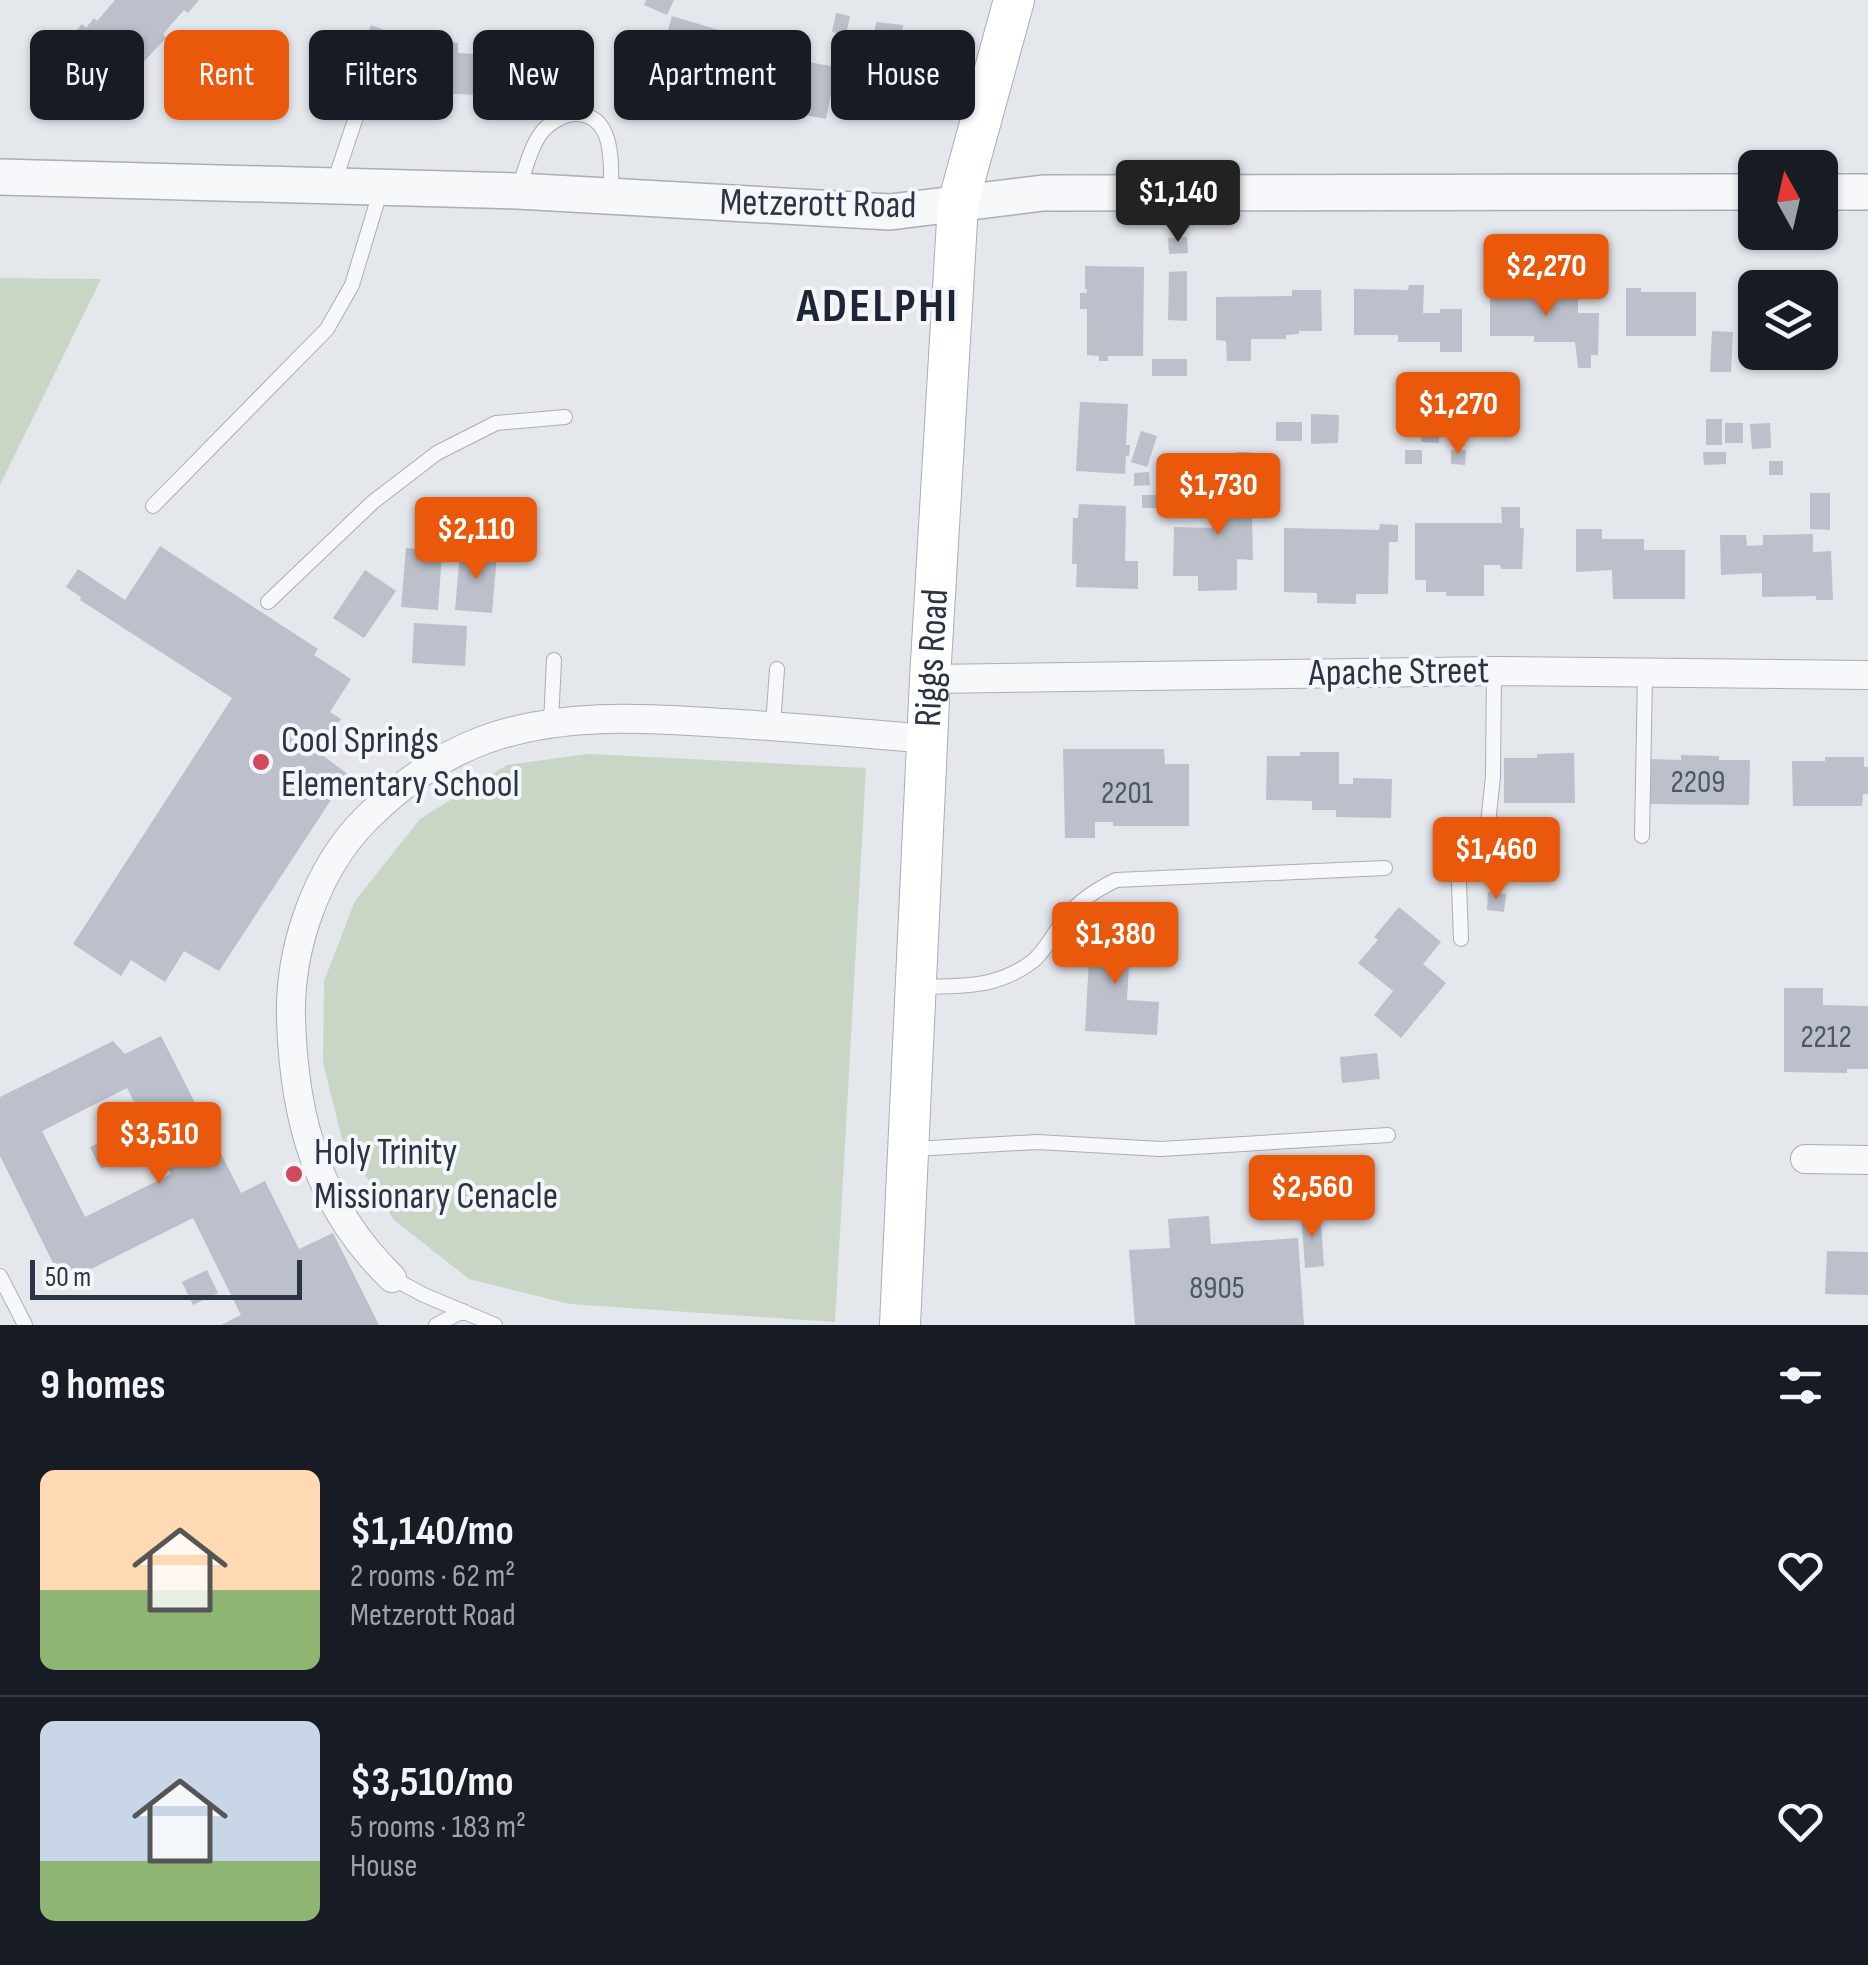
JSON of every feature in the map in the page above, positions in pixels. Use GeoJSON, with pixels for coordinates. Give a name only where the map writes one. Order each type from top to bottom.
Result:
{"type":"FeatureCollection","features":[{"type":"Feature","properties":{"kind":"main road","name":"Riggs Road"},"geometry":{"type":"LineString","coordinates":[[900,1325],[926,739],[958,204],[1014,0]]}},
{"type":"Feature","properties":{"kind":"street","name":"Metzerott Road"},"geometry":{"type":"LineString","coordinates":[[0,177],[518,191],[890,212],[1044,193],[1738,192]]}},
{"type":"Feature","properties":{"kind":"street"},"geometry":{"type":"LineString","coordinates":[[1838,192],[1868,192]]}},
{"type":"Feature","properties":{"kind":"street","name":"Apache Street"},"geometry":{"type":"LineString","coordinates":[[930,679],[1494,671],[1868,675]]}},
{"type":"Feature","properties":{"kind":"street"},"geometry":{"type":"LineString","coordinates":[[392,1278],[356,1240],[310,1153],[292,1057],[290,1010],[300,938],[332,860],[349,836],[408,781],[446,756],[486,739],[551,724],[659,719],[926,739]]}},
{"type":"Feature","properties":{"kind":"street"},"geometry":{"type":"LineString","coordinates":[[1805,1159],[1868,1160]]}},
{"type":"Feature","properties":{"kind":"lane"},"geometry":{"type":"LineString","coordinates":[[518,191],[540,134],[550,124],[572,114],[594,118],[605,129],[611,196]]}},
{"type":"Feature","properties":{"kind":"lane"},"geometry":{"type":"LineString","coordinates":[[334,186],[355,120]]}},
{"type":"Feature","properties":{"kind":"lane"},"geometry":{"type":"LineString","coordinates":[[153,506],[327,329],[352,284],[382,188]]}},
{"type":"Feature","properties":{"kind":"lane"},"geometry":{"type":"LineString","coordinates":[[268,602],[373,502],[436,453],[496,424],[565,417]]}},
{"type":"Feature","properties":{"kind":"lane"},"geometry":{"type":"LineString","coordinates":[[551,724],[554,660]]}},
{"type":"Feature","properties":{"kind":"lane"},"geometry":{"type":"LineString","coordinates":[[773,726],[777,668]]}},
{"type":"Feature","properties":{"kind":"lane"},"geometry":{"type":"LineString","coordinates":[[1461,939],[1458,855],[1477,854],[1488,824],[1494,776],[1494,671]]}},
{"type":"Feature","properties":{"kind":"lane"},"geometry":{"type":"LineString","coordinates":[[1642,836],[1644,674]]}},
{"type":"Feature","properties":{"kind":"lane"},"geometry":{"type":"LineString","coordinates":[[915,987],[975,986],[1006,978],[1036,959],[1068,914],[1091,892],[1116,880],[1385,868]]}},
{"type":"Feature","properties":{"kind":"lane"},"geometry":{"type":"LineString","coordinates":[[908,1149],[1037,1142],[1160,1148],[1388,1136]]}},
{"type":"Feature","properties":{"kind":"lane"},"geometry":{"type":"LineString","coordinates":[[0,1276],[24,1325]]}},
{"type":"Feature","properties":{"kind":"lane"},"geometry":{"type":"LineString","coordinates":[[392,1278],[496,1325]]}},
{"type":"Feature","properties":{"kind":"lane"},"geometry":{"type":"LineString","coordinates":[[436,1325],[463,1310]]}},
{"type":"Feature","properties":{"kind":"green space"},"geometry":{"type":"Polygon","coordinates":[[[0,278],[101,279],[0,485],[0,278]]]}},
{"type":"Feature","properties":{"kind":"green space"},"geometry":{"type":"Polygon","coordinates":[[[588,754],[866,768],[835,1322],[570,1304],[469,1279],[394,1220],[342,1139],[323,1063],[324,981],[355,901],[420,819],[507,765],[588,754]]]}},
{"type":"Feature","properties":{"kind":"building"},"geometry":{"type":"Polygon","coordinates":[[[115,0],[199,0],[164,30],[164,40],[144,61],[144,30],[77,30],[82,24],[86,28],[94,18],[97,21],[115,0]]]}},
{"type":"Feature","properties":{"kind":"building"},"geometry":{"type":"Polygon","coordinates":[[[646,0],[674,0],[667,15],[644,5],[646,0]]]}},
{"type":"Feature","properties":{"kind":"building"},"geometry":{"type":"Polygon","coordinates":[[[836,13],[850,16],[847,30],[832,30],[836,13]]]}},
{"type":"Feature","properties":{"kind":"building"},"geometry":{"type":"Polygon","coordinates":[[[672,16],[719,30],[668,30],[672,16]]]}},
{"type":"Feature","properties":{"kind":"building"},"geometry":{"type":"Polygon","coordinates":[[[876,22],[903,25],[902,30],[875,30],[876,22]]]}},
{"type":"Feature","properties":{"kind":"building"},"geometry":{"type":"Polygon","coordinates":[[[453,43],[458,43],[458,53],[473,54],[473,95],[453,94],[453,43]]]}},
{"type":"Feature","properties":{"kind":"building"},"geometry":{"type":"Polygon","coordinates":[[[811,63],[831,66],[826,119],[811,116],[811,63]]]}},
{"type":"Feature","properties":{"kind":"building"},"geometry":{"type":"Polygon","coordinates":[[[1187,237],[1188,253],[1169,254],[1168,238],[1187,237]]]}},
{"type":"Feature","properties":{"kind":"building"},"geometry":{"type":"Polygon","coordinates":[[[1085,266],[1144,267],[1143,356],[1108,356],[1108,361],[1099,361],[1099,356],[1087,355],[1087,309],[1080,309],[1080,293],[1087,293],[1085,266]]]}},
{"type":"Feature","properties":{"kind":"building"},"geometry":{"type":"Polygon","coordinates":[[[1187,271],[1187,321],[1168,320],[1169,272],[1187,271]]]}},
{"type":"Feature","properties":{"kind":"building"},"geometry":{"type":"Polygon","coordinates":[[[1409,285],[1424,285],[1423,313],[1462,309],[1462,352],[1440,352],[1440,342],[1398,342],[1398,335],[1354,335],[1354,289],[1408,290],[1409,285]]]}},
{"type":"Feature","properties":{"kind":"building"},"geometry":{"type":"Polygon","coordinates":[[[1544,287],[1578,292],[1578,313],[1599,313],[1598,355],[1591,355],[1591,368],[1578,368],[1575,342],[1534,342],[1534,336],[1490,336],[1490,290],[1544,287]]]}},
{"type":"Feature","properties":{"kind":"building"},"geometry":{"type":"Polygon","coordinates":[[[1626,288],[1641,288],[1641,292],[1696,292],[1696,336],[1626,336],[1626,288]]]}},
{"type":"Feature","properties":{"kind":"building"},"geometry":{"type":"Polygon","coordinates":[[[1292,290],[1321,290],[1322,331],[1299,331],[1286,335],[1286,339],[1251,339],[1251,361],[1227,361],[1226,341],[1216,340],[1216,297],[1292,296],[1292,290]]]}},
{"type":"Feature","properties":{"kind":"building"},"geometry":{"type":"Polygon","coordinates":[[[1712,331],[1733,332],[1731,372],[1710,372],[1712,331]]]}},
{"type":"Feature","properties":{"kind":"building"},"geometry":{"type":"Polygon","coordinates":[[[1152,359],[1187,359],[1187,376],[1152,376],[1152,359]]]}},
{"type":"Feature","properties":{"kind":"building"},"geometry":{"type":"Polygon","coordinates":[[[1080,402],[1128,404],[1126,445],[1130,445],[1125,474],[1076,471],[1080,402]]]}},
{"type":"Feature","properties":{"kind":"building"},"geometry":{"type":"Polygon","coordinates":[[[1311,414],[1339,415],[1338,443],[1311,444],[1311,414]]]}},
{"type":"Feature","properties":{"kind":"building"},"geometry":{"type":"Polygon","coordinates":[[[1706,419],[1722,419],[1722,445],[1706,445],[1706,419]]]}},
{"type":"Feature","properties":{"kind":"building"},"geometry":{"type":"Polygon","coordinates":[[[1276,422],[1302,422],[1302,441],[1276,441],[1276,422]]]}},
{"type":"Feature","properties":{"kind":"building"},"geometry":{"type":"Polygon","coordinates":[[[1725,423],[1743,423],[1743,443],[1725,443],[1725,423]]]}},
{"type":"Feature","properties":{"kind":"building"},"geometry":{"type":"Polygon","coordinates":[[[1770,423],[1771,448],[1752,449],[1750,424],[1770,423]]]}},
{"type":"Feature","properties":{"kind":"building"},"geometry":{"type":"Polygon","coordinates":[[[1422,424],[1439,424],[1439,443],[1421,442],[1422,424]]]}},
{"type":"Feature","properties":{"kind":"building"},"geometry":{"type":"Polygon","coordinates":[[[1141,431],[1157,436],[1147,467],[1131,462],[1141,431]]]}},
{"type":"Feature","properties":{"kind":"building"},"geometry":{"type":"Polygon","coordinates":[[[1405,450],[1422,450],[1422,464],[1405,464],[1405,450]]]}},
{"type":"Feature","properties":{"kind":"building"},"geometry":{"type":"Polygon","coordinates":[[[1451,450],[1466,450],[1465,465],[1451,464],[1451,450]]]}},
{"type":"Feature","properties":{"kind":"building"},"geometry":{"type":"Polygon","coordinates":[[[1236,452],[1249,452],[1250,469],[1236,469],[1236,452]]]}},
{"type":"Feature","properties":{"kind":"building"},"geometry":{"type":"Polygon","coordinates":[[[1703,452],[1726,452],[1726,464],[1704,465],[1703,452]]]}},
{"type":"Feature","properties":{"kind":"building"},"geometry":{"type":"Polygon","coordinates":[[[1769,461],[1783,461],[1783,475],[1769,475],[1769,461]]]}},
{"type":"Feature","properties":{"kind":"building"},"geometry":{"type":"Polygon","coordinates":[[[1149,472],[1150,485],[1134,486],[1134,473],[1149,472]]]}},
{"type":"Feature","properties":{"kind":"building"},"geometry":{"type":"Polygon","coordinates":[[[1212,478],[1251,478],[1253,560],[1237,559],[1237,590],[1198,591],[1198,576],[1173,576],[1174,527],[1212,528],[1212,478]]]}},
{"type":"Feature","properties":{"kind":"building"},"geometry":{"type":"Polygon","coordinates":[[[1810,493],[1830,493],[1830,530],[1810,529],[1810,493]]]}},
{"type":"Feature","properties":{"kind":"building"},"geometry":{"type":"Polygon","coordinates":[[[1142,495],[1160,495],[1160,508],[1142,508],[1142,495]]]}},
{"type":"Feature","properties":{"kind":"building"},"geometry":{"type":"Polygon","coordinates":[[[1079,504],[1126,506],[1125,561],[1138,561],[1138,589],[1076,587],[1073,518],[1078,518],[1079,504]]]}},
{"type":"Feature","properties":{"kind":"building"},"geometry":{"type":"Polygon","coordinates":[[[1501,507],[1520,507],[1520,528],[1524,528],[1522,569],[1484,565],[1484,596],[1426,592],[1426,580],[1415,580],[1415,523],[1502,523],[1501,507]]]}},
{"type":"Feature","properties":{"kind":"building"},"geometry":{"type":"Polygon","coordinates":[[[1380,524],[1398,525],[1398,542],[1389,542],[1388,594],[1356,594],[1356,604],[1317,603],[1317,593],[1284,592],[1284,528],[1379,530],[1380,524]]]}},
{"type":"Feature","properties":{"kind":"building"},"geometry":{"type":"Polygon","coordinates":[[[1576,529],[1602,529],[1602,539],[1644,539],[1644,550],[1685,550],[1685,599],[1613,599],[1612,570],[1576,572],[1576,529]]]}},
{"type":"Feature","properties":{"kind":"building"},"geometry":{"type":"Polygon","coordinates":[[[1813,534],[1813,552],[1831,551],[1833,600],[1816,600],[1816,596],[1762,597],[1762,573],[1721,575],[1720,535],[1746,535],[1747,546],[1763,545],[1763,535],[1813,534]]]}},
{"type":"Feature","properties":{"kind":"building","name":"Cool Springs Elementary School"},"geometry":{"type":"Polygon","coordinates":[[[160,546],[318,649],[314,655],[351,679],[330,712],[341,719],[315,750],[348,774],[219,971],[184,951],[165,982],[131,960],[121,976],[73,944],[232,698],[80,600],[66,587],[78,569],[125,600],[160,546]]]}},
{"type":"Feature","properties":{"kind":"building"},"geometry":{"type":"Polygon","coordinates":[[[406,548],[442,552],[438,610],[401,607],[406,548]]]}},
{"type":"Feature","properties":{"kind":"building"},"geometry":{"type":"Polygon","coordinates":[[[460,552],[497,555],[492,613],[455,610],[460,552]]]}},
{"type":"Feature","properties":{"kind":"building"},"geometry":{"type":"Polygon","coordinates":[[[365,570],[396,591],[364,638],[333,618],[365,570]]]}},
{"type":"Feature","properties":{"kind":"building"},"geometry":{"type":"Polygon","coordinates":[[[414,623],[467,626],[465,666],[412,663],[414,623]]]}},
{"type":"Feature","properties":{"kind":"building"},"geometry":{"type":"Polygon","coordinates":[[[1063,749],[1164,749],[1165,764],[1189,764],[1189,826],[1113,826],[1113,822],[1095,822],[1095,838],[1065,838],[1063,749]]]}},
{"type":"Feature","properties":{"kind":"building"},"geometry":{"type":"Polygon","coordinates":[[[1300,752],[1339,752],[1339,784],[1353,784],[1353,778],[1392,779],[1391,818],[1336,817],[1336,810],[1312,810],[1312,801],[1266,800],[1267,756],[1300,756],[1300,752]]]}},
{"type":"Feature","properties":{"kind":"building"},"geometry":{"type":"Polygon","coordinates":[[[1574,753],[1575,803],[1504,803],[1504,758],[1574,753]]]}},
{"type":"Feature","properties":{"kind":"building"},"geometry":{"type":"Polygon","coordinates":[[[1681,755],[1750,760],[1749,805],[1647,804],[1648,759],[1681,760],[1681,755]]]}},
{"type":"Feature","properties":{"kind":"building"},"geometry":{"type":"Polygon","coordinates":[[[1825,757],[1864,757],[1868,794],[1863,794],[1862,806],[1793,806],[1792,761],[1825,761],[1825,757]]]}},
{"type":"Feature","properties":{"kind":"building"},"geometry":{"type":"Polygon","coordinates":[[[1488,892],[1506,894],[1504,912],[1487,910],[1488,892]]]}},
{"type":"Feature","properties":{"kind":"building"},"geometry":{"type":"Polygon","coordinates":[[[1399,907],[1441,942],[1423,964],[1446,983],[1401,1038],[1374,1015],[1393,991],[1358,963],[1399,907]]]}},
{"type":"Feature","properties":{"kind":"building"},"geometry":{"type":"Polygon","coordinates":[[[1091,924],[1131,927],[1127,1000],[1159,1002],[1157,1035],[1085,1031],[1091,924]]]}},
{"type":"Feature","properties":{"kind":"building"},"geometry":{"type":"Polygon","coordinates":[[[1784,988],[1823,988],[1823,1005],[1868,1006],[1868,1069],[1847,1069],[1847,1073],[1784,1072],[1784,988]]]}},
{"type":"Feature","properties":{"kind":"building"},"geometry":{"type":"Polygon","coordinates":[[[161,1036],[241,1193],[265,1181],[299,1249],[333,1233],[379,1325],[221,1325],[241,1315],[193,1218],[63,1283],[0,1156],[0,1097],[113,1041],[125,1054],[161,1036]],[[127,1088],[42,1131],[85,1217],[171,1174],[127,1088]]]}},
{"type":"Feature","properties":{"kind":"building"},"geometry":{"type":"Polygon","coordinates":[[[1377,1053],[1380,1079],[1342,1083],[1340,1057],[1377,1053]]]}},
{"type":"Feature","properties":{"kind":"building"},"geometry":{"type":"Polygon","coordinates":[[[113,1136],[124,1158],[101,1169],[90,1147],[113,1136]]]}},
{"type":"Feature","properties":{"kind":"building"},"geometry":{"type":"Polygon","coordinates":[[[1320,1212],[1324,1266],[1305,1268],[1301,1213],[1320,1212]]]}},
{"type":"Feature","properties":{"kind":"building"},"geometry":{"type":"Polygon","coordinates":[[[1209,1216],[1211,1244],[1298,1238],[1304,1325],[1135,1325],[1129,1250],[1170,1248],[1168,1219],[1209,1216]]]}},
{"type":"Feature","properties":{"kind":"building"},"geometry":{"type":"Polygon","coordinates":[[[1827,1251],[1868,1252],[1868,1295],[1825,1294],[1827,1251]]]}},
{"type":"Feature","properties":{"kind":"building"},"geometry":{"type":"Polygon","coordinates":[[[207,1270],[218,1293],[193,1305],[182,1282],[207,1270]]]}},
{"type":"Feature","properties":{"kind":"place","name":"Cool Springs Elementary School"},"geometry":{"type":"Point","coordinates":[261,762]}},
{"type":"Feature","properties":{"kind":"place","name":"Holy Trinity Missionary Cenacle"},"geometry":{"type":"Point","coordinates":[294,1174]}},
{"type":"Feature","properties":{"kind":"district","name":"ADELPHI"},"geometry":{"type":"Point","coordinates":[878,306]}}]}
